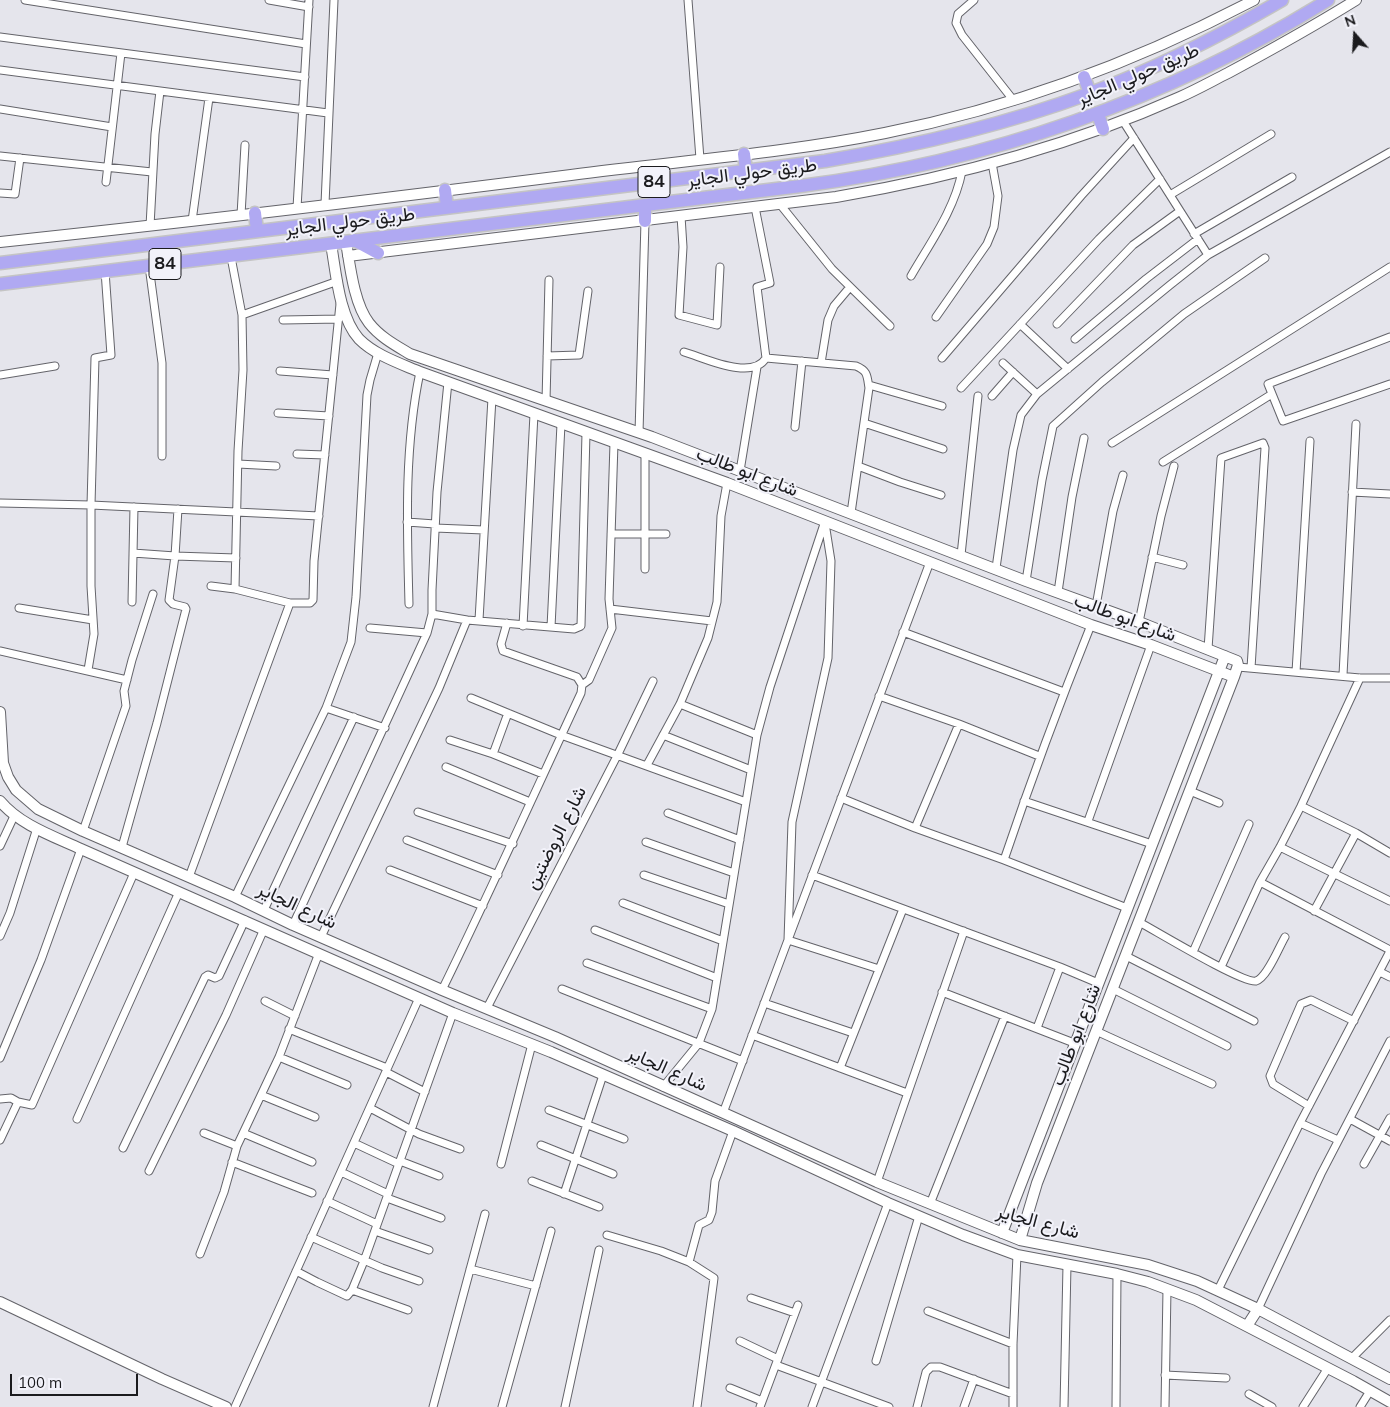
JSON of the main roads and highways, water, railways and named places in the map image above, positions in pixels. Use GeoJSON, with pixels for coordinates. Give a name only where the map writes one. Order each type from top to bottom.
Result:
{"type":"FeatureCollection","features":[{"type":"Feature","properties":{"kind":"highway","name":"طريق حولي الجاير"},"geometry":{"type":"LineString","coordinates":[[0,262],[746,171],[851,156],[904,146],[1052,107],[1090,93],[1200,44],[1282,0]]}},
{"type":"Feature","properties":{"kind":"highway","name":"طريق حولي الجاير"},"geometry":{"type":"LineString","coordinates":[[0,284],[829,182],[909,168],[1003,145],[1098,114],[1253,44],[1328,0]]}},
{"type":"Feature","properties":{"kind":"highway"},"geometry":{"type":"LineString","coordinates":[[1084,77],[1090,93]]}},
{"type":"Feature","properties":{"kind":"highway"},"geometry":{"type":"LineString","coordinates":[[1098,114],[1103,129]]}},
{"type":"Feature","properties":{"kind":"highway"},"geometry":{"type":"LineString","coordinates":[[998,122],[995,128],[995,135],[1003,145]]}},
{"type":"Feature","properties":{"kind":"highway"},"geometry":{"type":"LineString","coordinates":[[953,134],[959,138],[962,144],[958,157]]}},
{"type":"Feature","properties":{"kind":"highway"},"geometry":{"type":"LineString","coordinates":[[744,154],[746,171]]}},
{"type":"Feature","properties":{"kind":"highway"},"geometry":{"type":"LineString","coordinates":[[445,190],[447,207]]}},
{"type":"Feature","properties":{"kind":"highway"},"geometry":{"type":"LineString","coordinates":[[645,205],[645,221]]}},
{"type":"Feature","properties":{"kind":"highway"},"geometry":{"type":"LineString","coordinates":[[255,213],[257,231]]}},
{"type":"Feature","properties":{"kind":"highway"},"geometry":{"type":"LineString","coordinates":[[350,241],[378,252]]}}]}
